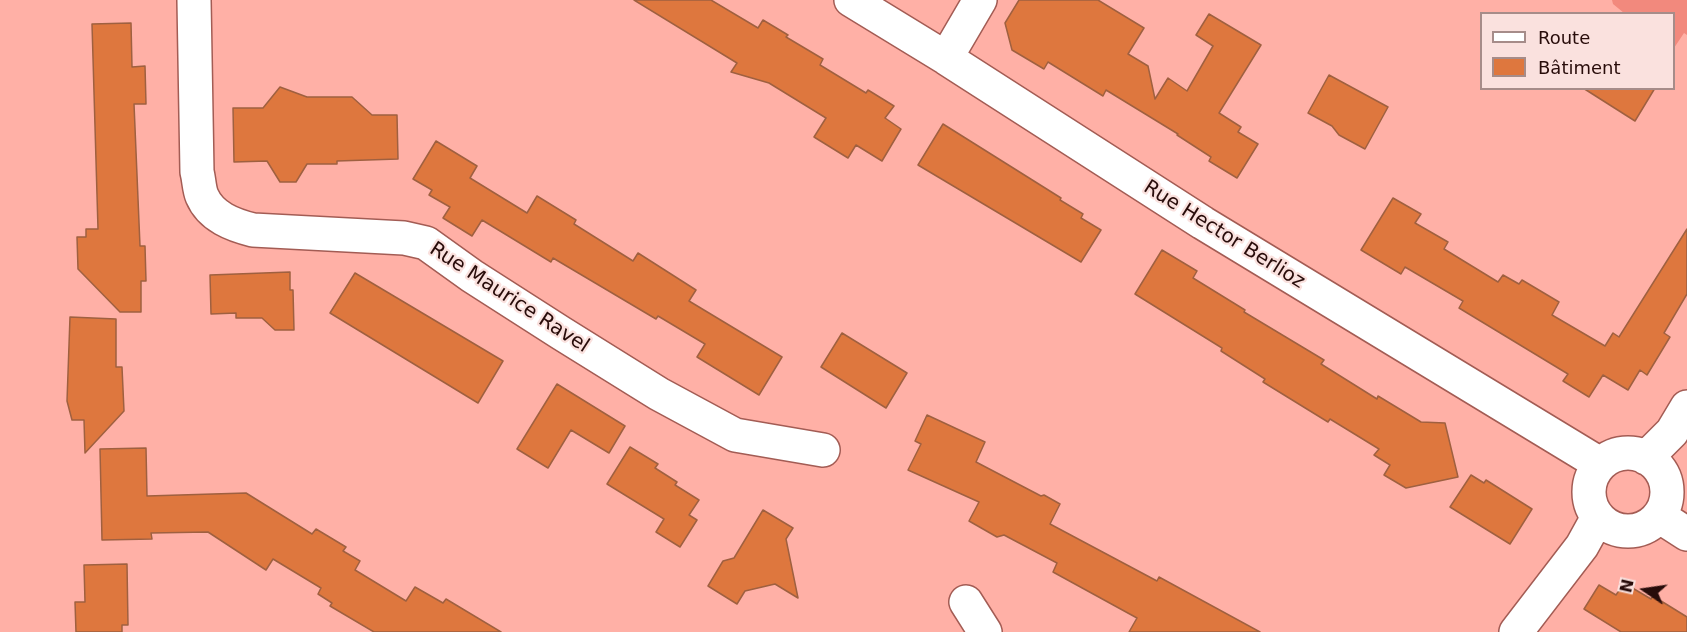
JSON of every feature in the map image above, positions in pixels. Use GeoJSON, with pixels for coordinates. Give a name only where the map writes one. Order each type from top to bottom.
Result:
{"type":"FeatureCollection","features":[{"type":"Feature","properties":{"kind":"street","name":"Rue Maurice Ravel"},"geometry":{"type":"LineString","coordinates":[[194,0],[197,172],[202,196],[212,210],[231,224],[253,230],[404,238],[426,243],[472,276],[659,394],[735,435],[823,450]]}},
{"type":"Feature","properties":{"kind":"street","name":"Rue Hector Berlioz"},"geometry":{"type":"LineString","coordinates":[[851,0],[946,58],[1203,224],[1600,464]]}},
{"type":"Feature","properties":{"kind":"street"},"geometry":{"type":"LineString","coordinates":[[946,58],[980,0]]}},
{"type":"Feature","properties":{"kind":"street"},"geometry":{"type":"LineString","coordinates":[[1646,458],[1672,432],[1687,407]]}},
{"type":"Feature","properties":{"kind":"street"},"geometry":{"type":"LineString","coordinates":[[1634,454],[1646,458],[1664,477],[1667,490],[1665,504],[1659,516],[1640,530],[1629,532],[1606,525],[1598,518],[1589,496],[1589,485],[1593,474],[1600,464],[1610,457],[1634,454]]}},
{"type":"Feature","properties":{"kind":"street"},"geometry":{"type":"LineString","coordinates":[[1659,516],[1687,534]]}},
{"type":"Feature","properties":{"kind":"street"},"geometry":{"type":"LineString","coordinates":[[1516,632],[1582,546],[1598,518]]}},
{"type":"Feature","properties":{"kind":"street"},"geometry":{"type":"LineString","coordinates":[[966,602],[985,632]]}},
{"type":"Feature","properties":{"kind":"shaded area"},"geometry":{"type":"Polygon","coordinates":[[[1612,0],[1687,0],[1687,35],[1684,33],[1675,46],[1675,12],[1623,12],[1613,4],[1612,0]]]}},
{"type":"Feature","properties":{"kind":"building"},"geometry":{"type":"Polygon","coordinates":[[[634,0],[711,0],[758,28],[763,20],[823,59],[820,65],[866,93],[868,90],[894,106],[885,118],[901,129],[882,161],[856,145],[848,158],[814,137],[826,118],[769,83],[731,72],[737,63],[634,0]]]}},
{"type":"Feature","properties":{"kind":"building"},"geometry":{"type":"Polygon","coordinates":[[[1019,0],[1098,0],[1144,28],[1128,54],[1148,66],[1155,99],[1168,78],[1187,91],[1213,46],[1196,35],[1209,14],[1261,45],[1219,113],[1241,127],[1238,132],[1258,144],[1237,178],[1209,161],[1211,157],[1178,134],[1106,90],[1103,96],[1048,62],[1044,69],[1012,50],[1005,23],[1019,0]]]}},
{"type":"Feature","properties":{"kind":"building"},"geometry":{"type":"Polygon","coordinates":[[[131,23],[132,67],[145,66],[146,104],[134,104],[140,246],[145,246],[146,281],[141,281],[141,312],[120,312],[78,269],[77,237],[86,237],[86,229],[98,229],[92,24],[131,23]]]}},
{"type":"Feature","properties":{"kind":"building"},"geometry":{"type":"Polygon","coordinates":[[[1329,75],[1388,107],[1365,149],[1339,135],[1332,126],[1308,113],[1329,75]]]}},
{"type":"Feature","properties":{"kind":"building"},"geometry":{"type":"Polygon","coordinates":[[[280,87],[307,97],[352,97],[372,115],[397,115],[398,159],[307,164],[296,182],[280,182],[267,161],[234,162],[233,108],[263,108],[280,87]]]}},
{"type":"Feature","properties":{"kind":"building"},"geometry":{"type":"Polygon","coordinates":[[[1586,90],[1654,90],[1635,121],[1586,90]]]}},
{"type":"Feature","properties":{"kind":"building"},"geometry":{"type":"Polygon","coordinates":[[[943,124],[1061,198],[1060,200],[1083,214],[1081,218],[1101,230],[1081,262],[918,165],[943,124]]]}},
{"type":"Feature","properties":{"kind":"building"},"geometry":{"type":"Polygon","coordinates":[[[436,141],[477,166],[470,178],[527,213],[537,196],[576,220],[574,224],[633,261],[638,253],[696,290],[689,301],[782,357],[759,395],[697,357],[705,344],[658,316],[656,319],[553,258],[551,262],[482,220],[472,236],[443,218],[450,207],[429,195],[432,190],[413,179],[436,141]]]}},
{"type":"Feature","properties":{"kind":"building"},"geometry":{"type":"Polygon","coordinates":[[[1393,198],[1421,214],[1415,223],[1448,242],[1444,249],[1498,282],[1503,275],[1519,284],[1522,280],[1559,302],[1552,315],[1605,346],[1613,333],[1619,337],[1687,229],[1687,294],[1664,333],[1670,337],[1647,375],[1640,370],[1628,390],[1603,375],[1589,397],[1563,381],[1568,374],[1459,308],[1463,301],[1405,267],[1401,274],[1361,250],[1393,198]]]}},
{"type":"Feature","properties":{"kind":"building"},"geometry":{"type":"Polygon","coordinates":[[[1162,250],[1197,271],[1193,278],[1324,360],[1321,364],[1377,399],[1378,396],[1421,422],[1445,423],[1458,477],[1406,488],[1384,475],[1390,465],[1374,455],[1379,449],[1330,419],[1328,422],[1263,382],[1265,379],[1221,351],[1222,348],[1135,294],[1162,250]]]}},
{"type":"Feature","properties":{"kind":"building"},"geometry":{"type":"Polygon","coordinates":[[[290,272],[294,330],[275,330],[262,318],[236,318],[236,313],[211,314],[210,275],[290,272]]]}},
{"type":"Feature","properties":{"kind":"building"},"geometry":{"type":"Polygon","coordinates":[[[355,273],[503,361],[478,403],[330,313],[355,273]]]}},
{"type":"Feature","properties":{"kind":"building"},"geometry":{"type":"Polygon","coordinates":[[[70,317],[116,319],[116,367],[122,367],[124,411],[85,453],[84,420],[72,420],[67,401],[70,317]]]}},
{"type":"Feature","properties":{"kind":"building"},"geometry":{"type":"Polygon","coordinates":[[[842,333],[907,373],[886,408],[821,367],[842,333]]]}},
{"type":"Feature","properties":{"kind":"building"},"geometry":{"type":"Polygon","coordinates":[[[557,384],[625,426],[609,453],[571,430],[548,468],[517,449],[557,384]]]}},
{"type":"Feature","properties":{"kind":"building"},"geometry":{"type":"Polygon","coordinates":[[[927,415],[985,442],[976,462],[1060,504],[1050,524],[1157,581],[1159,577],[1260,632],[1129,632],[1137,618],[1053,572],[1057,563],[1004,535],[997,537],[969,521],[979,502],[908,470],[921,444],[915,441],[927,415]]]}},
{"type":"Feature","properties":{"kind":"building"},"geometry":{"type":"Polygon","coordinates":[[[630,447],[658,464],[655,468],[677,482],[675,485],[699,500],[689,515],[697,520],[680,547],[656,532],[664,519],[607,484],[630,447]]]}},
{"type":"Feature","properties":{"kind":"building"},"geometry":{"type":"Polygon","coordinates":[[[146,448],[147,496],[246,493],[312,534],[316,529],[346,547],[343,551],[360,561],[355,570],[406,601],[415,587],[443,603],[446,599],[501,632],[374,632],[330,606],[332,603],[318,594],[321,588],[273,559],[266,570],[208,532],[151,533],[152,539],[102,540],[100,449],[146,448]]]}},
{"type":"Feature","properties":{"kind":"building"},"geometry":{"type":"Polygon","coordinates":[[[1471,475],[1484,483],[1486,480],[1532,509],[1510,544],[1450,507],[1471,475]]]}},
{"type":"Feature","properties":{"kind":"building"},"geometry":{"type":"Polygon","coordinates":[[[763,510],[793,528],[786,539],[798,598],[775,584],[745,591],[737,604],[708,586],[723,561],[734,558],[763,510]]]}},
{"type":"Feature","properties":{"kind":"building"},"geometry":{"type":"Polygon","coordinates":[[[127,564],[128,625],[122,625],[122,632],[76,632],[75,602],[85,602],[84,565],[127,564]]]}},
{"type":"Feature","properties":{"kind":"building"},"geometry":{"type":"Polygon","coordinates":[[[1624,583],[1651,599],[1653,596],[1687,617],[1687,632],[1621,632],[1584,609],[1599,585],[1616,595],[1624,583]]]}}]}
